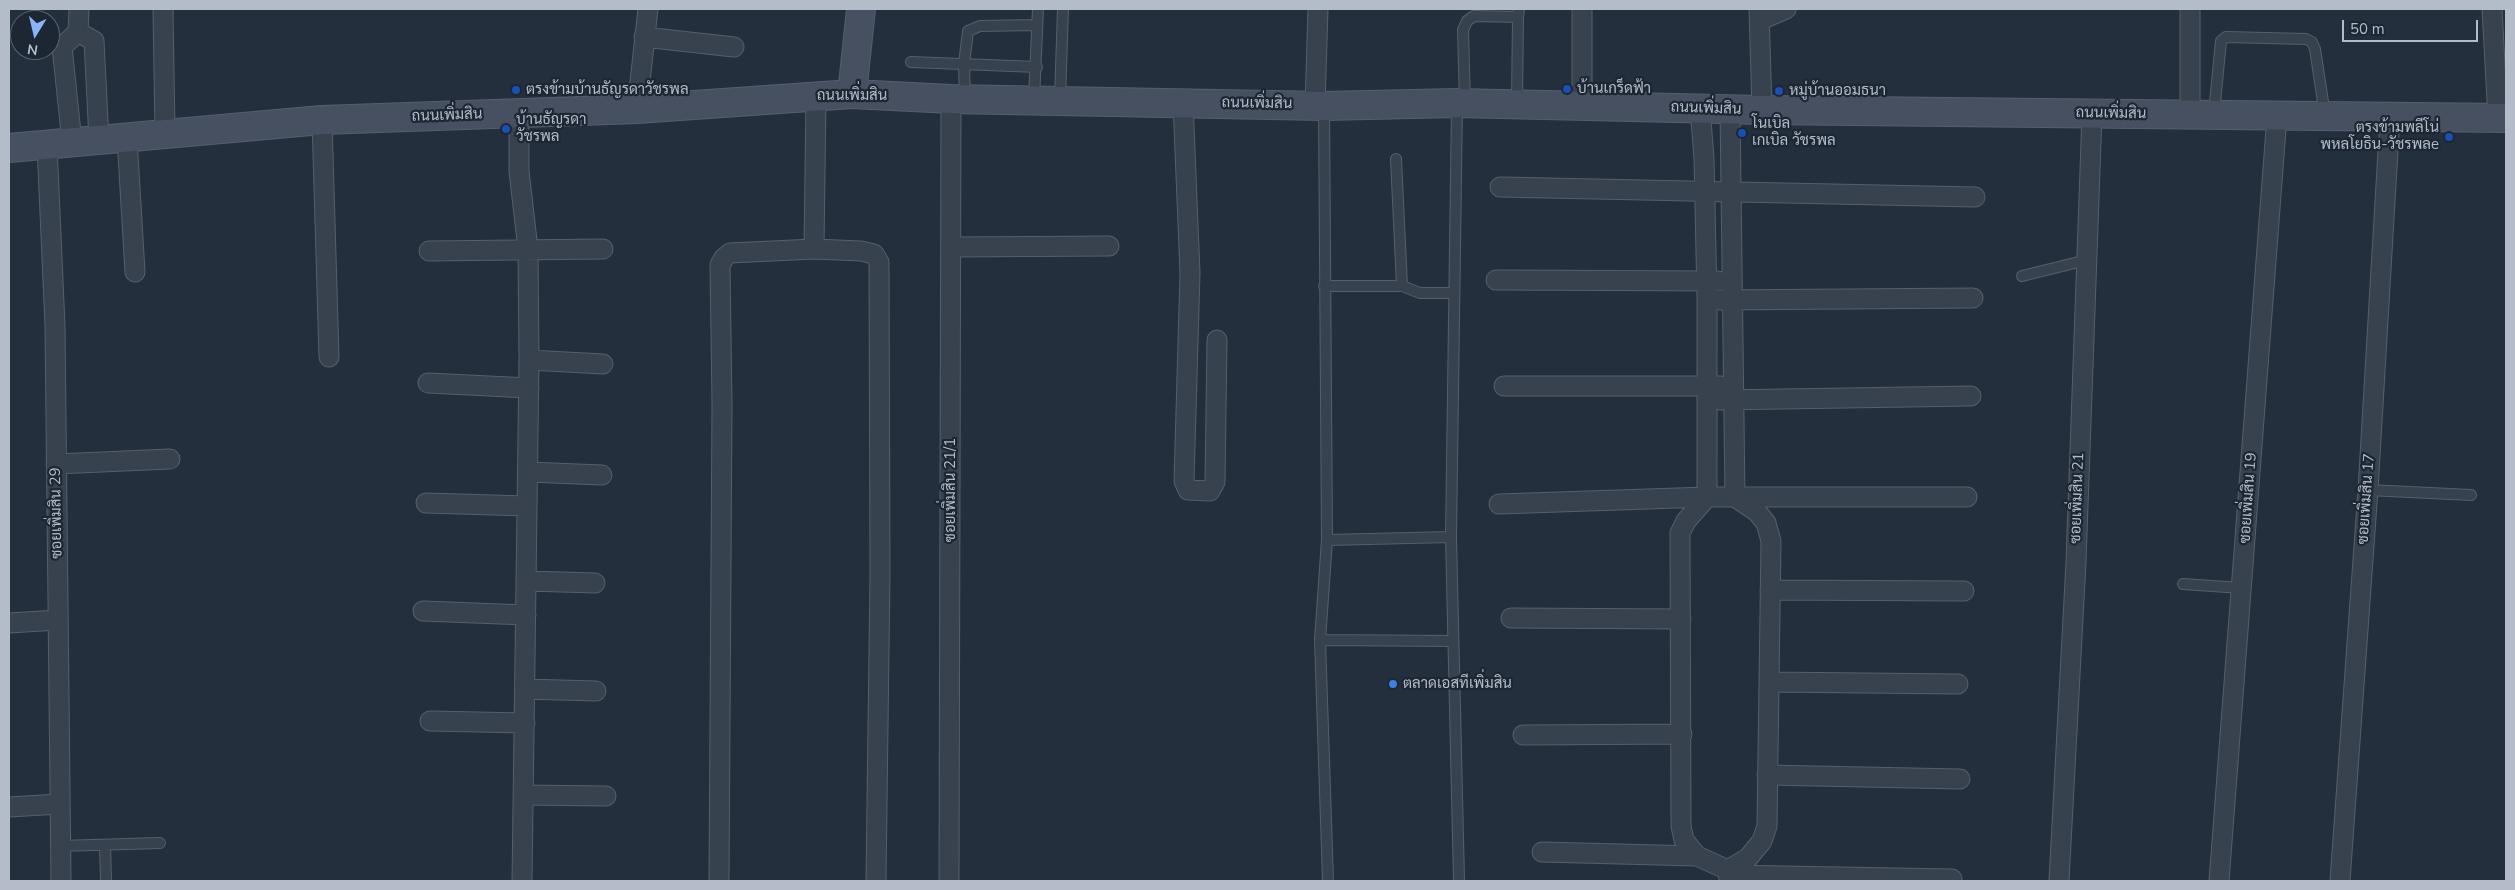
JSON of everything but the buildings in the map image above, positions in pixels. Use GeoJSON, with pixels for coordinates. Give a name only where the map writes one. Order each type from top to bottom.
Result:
{"type":"FeatureCollection","features":[{"type":"Feature","properties":{"kind":"street"},"geometry":{"type":"LineString","coordinates":[[79,9],[78,32],[94,41],[99,140]]}},
{"type":"Feature","properties":{"kind":"street"},"geometry":{"type":"LineString","coordinates":[[163,9],[164,133]]}},
{"type":"Feature","properties":{"kind":"street"},"geometry":{"type":"LineString","coordinates":[[637,109],[648,9]]}},
{"type":"Feature","properties":{"kind":"street"},"geometry":{"type":"LineString","coordinates":[[852,94],[861,9]]}},
{"type":"Feature","properties":{"kind":"street"},"geometry":{"type":"LineString","coordinates":[[1318,9],[1320,105]]}},
{"type":"Feature","properties":{"kind":"street"},"geometry":{"type":"LineString","coordinates":[[1582,9],[1582,106]]}},
{"type":"Feature","properties":{"kind":"street"},"geometry":{"type":"LineString","coordinates":[[1762,110],[1759,15],[1786,9]]}},
{"type":"Feature","properties":{"kind":"street"},"geometry":{"type":"LineString","coordinates":[[2190,9],[2202,115]]}},
{"type":"Feature","properties":{"kind":"street"},"geometry":{"type":"LineString","coordinates":[[2492,9],[2502,118]]}},
{"type":"Feature","properties":{"kind":"street","name":"ซอยเพิ่มสิน 29"},"geometry":{"type":"LineString","coordinates":[[61,881],[55,326],[62,47],[78,32]]}},
{"type":"Feature","properties":{"kind":"street"},"geometry":{"type":"LineString","coordinates":[[644,37],[734,46]]}},
{"type":"Feature","properties":{"kind":"street","name":"ถนนเพิ่มสิน"},"geometry":{"type":"LineString","coordinates":[[9,148],[322,120],[637,109],[816,95],[852,94],[958,99],[1320,105],[1461,103],[1762,110],[2502,118]]}},
{"type":"Feature","properties":{"kind":"street"},"geometry":{"type":"LineString","coordinates":[[814,249],[816,95]]}},
{"type":"Feature","properties":{"kind":"street","name":"ซอยเพิ่มสิน 21/1"},"geometry":{"type":"LineString","coordinates":[[949,881],[952,247],[958,99]]}},
{"type":"Feature","properties":{"kind":"street"},"geometry":{"type":"LineString","coordinates":[[1183,102],[1190,273],[1184,481],[1188,490],[1210,491],[1215,482],[1217,340]]}},
{"type":"Feature","properties":{"kind":"street"},"geometry":{"type":"LineString","coordinates":[[1700,108],[1707,281],[1707,497],[1686,521],[1680,533],[1681,826],[1684,840],[1696,856],[1728,875],[1952,879]]}},
{"type":"Feature","properties":{"kind":"street"},"geometry":{"type":"LineString","coordinates":[[1730,109],[1734,497]]}},
{"type":"Feature","properties":{"kind":"street"},"geometry":{"type":"LineString","coordinates":[[519,114],[519,171],[528,249],[529,360],[522,881]]}},
{"type":"Feature","properties":{"kind":"street","name":"ซอยเพิ่มสิน 21"},"geometry":{"type":"LineString","coordinates":[[2058,881],[2076,562],[2092,114]]}},
{"type":"Feature","properties":{"kind":"street","name":"ซอยเพิ่มสิน 19"},"geometry":{"type":"LineString","coordinates":[[2219,881],[2277,116]]}},
{"type":"Feature","properties":{"kind":"street","name":"ซอยเพิ่มสิน 17"},"geometry":{"type":"LineString","coordinates":[[2340,881],[2368,490],[2390,117]]}},
{"type":"Feature","properties":{"kind":"street"},"geometry":{"type":"LineString","coordinates":[[322,120],[329,357]]}},
{"type":"Feature","properties":{"kind":"street"},"geometry":{"type":"LineString","coordinates":[[127,138],[135,272]]}},
{"type":"Feature","properties":{"kind":"street"},"geometry":{"type":"LineString","coordinates":[[1500,187],[1975,197]]}},
{"type":"Feature","properties":{"kind":"street"},"geometry":{"type":"LineString","coordinates":[[952,247],[1109,246]]}},
{"type":"Feature","properties":{"kind":"street"},"geometry":{"type":"LineString","coordinates":[[430,250],[603,249]]}},
{"type":"Feature","properties":{"kind":"street"},"geometry":{"type":"LineString","coordinates":[[719,881],[722,404],[720,265],[730,253],[814,249],[861,251],[874,254],[879,262],[880,574],[876,881]]}},
{"type":"Feature","properties":{"kind":"street"},"geometry":{"type":"LineString","coordinates":[[1496,280],[1707,281],[1732,291],[1973,298]]}},
{"type":"Feature","properties":{"kind":"street"},"geometry":{"type":"LineString","coordinates":[[1707,300],[1732,291]]}},
{"type":"Feature","properties":{"kind":"street"},"geometry":{"type":"LineString","coordinates":[[529,360],[603,364]]}},
{"type":"Feature","properties":{"kind":"street"},"geometry":{"type":"LineString","coordinates":[[428,383],[529,388]]}},
{"type":"Feature","properties":{"kind":"street"},"geometry":{"type":"LineString","coordinates":[[1504,386],[1708,393],[1971,396]]}},
{"type":"Feature","properties":{"kind":"street"},"geometry":{"type":"LineString","coordinates":[[56,464],[170,459]]}},
{"type":"Feature","properties":{"kind":"street"},"geometry":{"type":"LineString","coordinates":[[528,472],[602,475]]}},
{"type":"Feature","properties":{"kind":"street"},"geometry":{"type":"LineString","coordinates":[[1500,504],[1707,497],[1967,497]]}},
{"type":"Feature","properties":{"kind":"street"},"geometry":{"type":"LineString","coordinates":[[1728,875],[1748,858],[1762,841],[1767,826],[1771,541],[1766,523],[1757,512],[1734,497]]}},
{"type":"Feature","properties":{"kind":"street"},"geometry":{"type":"LineString","coordinates":[[426,503],[528,506]]}},
{"type":"Feature","properties":{"kind":"street"},"geometry":{"type":"LineString","coordinates":[[526,581],[595,583]]}},
{"type":"Feature","properties":{"kind":"street"},"geometry":{"type":"LineString","coordinates":[[1770,590],[1964,591]]}},
{"type":"Feature","properties":{"kind":"street"},"geometry":{"type":"LineString","coordinates":[[423,611],[526,615]]}},
{"type":"Feature","properties":{"kind":"street"},"geometry":{"type":"LineString","coordinates":[[1511,618],[1681,619]]}},
{"type":"Feature","properties":{"kind":"street"},"geometry":{"type":"LineString","coordinates":[[9,623],[58,620]]}},
{"type":"Feature","properties":{"kind":"street"},"geometry":{"type":"LineString","coordinates":[[1769,682],[1958,684]]}},
{"type":"Feature","properties":{"kind":"street"},"geometry":{"type":"LineString","coordinates":[[525,689],[596,690]]}},
{"type":"Feature","properties":{"kind":"street"},"geometry":{"type":"LineString","coordinates":[[430,721],[525,723]]}},
{"type":"Feature","properties":{"kind":"street"},"geometry":{"type":"LineString","coordinates":[[1523,735],[1682,734]]}},
{"type":"Feature","properties":{"kind":"street"},"geometry":{"type":"LineString","coordinates":[[1767,776],[1960,779]]}},
{"type":"Feature","properties":{"kind":"street"},"geometry":{"type":"LineString","coordinates":[[524,795],[606,796]]}},
{"type":"Feature","properties":{"kind":"street"},"geometry":{"type":"LineString","coordinates":[[9,807],[60,804]]}},
{"type":"Feature","properties":{"kind":"street"},"geometry":{"type":"LineString","coordinates":[[1542,852],[1696,856]]}},
{"type":"Feature","properties":{"kind":"lane"},"geometry":{"type":"LineString","coordinates":[[1038,9],[1036,67],[1047,100]]}},
{"type":"Feature","properties":{"kind":"lane"},"geometry":{"type":"LineString","coordinates":[[1047,100],[1063,9]]}},
{"type":"Feature","properties":{"kind":"lane"},"geometry":{"type":"LineString","coordinates":[[1459,881],[1452,641],[1453,294],[1463,30],[1467,20],[1474,12],[1519,13],[1517,104]]}},
{"type":"Feature","properties":{"kind":"lane"},"geometry":{"type":"LineString","coordinates":[[958,99],[966,37],[973,27],[1037,26]]}},
{"type":"Feature","properties":{"kind":"lane"},"geometry":{"type":"LineString","coordinates":[[2202,115],[2218,48],[2221,41],[2226,37],[2306,38],[2312,42],[2325,116]]}},
{"type":"Feature","properties":{"kind":"lane"},"geometry":{"type":"LineString","coordinates":[[911,62],[1036,67]]}},
{"type":"Feature","properties":{"kind":"lane"},"geometry":{"type":"LineString","coordinates":[[1320,105],[1324,286],[1326,540],[1320,640],[1328,881]]}},
{"type":"Feature","properties":{"kind":"lane"},"geometry":{"type":"LineString","coordinates":[[1396,159],[1402,286]]}},
{"type":"Feature","properties":{"kind":"lane"},"geometry":{"type":"LineString","coordinates":[[2022,276],[2087,260]]}},
{"type":"Feature","properties":{"kind":"lane"},"geometry":{"type":"LineString","coordinates":[[1324,286],[1402,286],[1420,292],[1453,294]]}},
{"type":"Feature","properties":{"kind":"lane"},"geometry":{"type":"LineString","coordinates":[[2368,490],[2471,495]]}},
{"type":"Feature","properties":{"kind":"lane"},"geometry":{"type":"LineString","coordinates":[[1326,540],[1451,538]]}},
{"type":"Feature","properties":{"kind":"lane"},"geometry":{"type":"LineString","coordinates":[[2183,584],[2242,588]]}},
{"type":"Feature","properties":{"kind":"lane"},"geometry":{"type":"LineString","coordinates":[[1320,640],[1452,641]]}},
{"type":"Feature","properties":{"kind":"lane"},"geometry":{"type":"LineString","coordinates":[[60,846],[160,843]]}},
{"type":"Feature","properties":{"kind":"lane"},"geometry":{"type":"LineString","coordinates":[[105,846],[106,881]]}},
{"type":"Feature","properties":{"kind":"place","name":"บ้านเกร็ดฟ้า"},"geometry":{"type":"Point","coordinates":[1567,89]}},
{"type":"Feature","properties":{"kind":"place","name":"ตรงข้ามบ้านธัญรดาวัชรพล"},"geometry":{"type":"Point","coordinates":[516,90]}},
{"type":"Feature","properties":{"kind":"place","name":"หมู่บ้านออมธนา"},"geometry":{"type":"Point","coordinates":[1779,91]}},
{"type":"Feature","properties":{"kind":"place","name":"บ้านธัญรดา วัชรพล"},"geometry":{"type":"Point","coordinates":[506,129]}},
{"type":"Feature","properties":{"kind":"place","name":"โนเบิล เกเบิล วัชรพล"},"geometry":{"type":"Point","coordinates":[1742,133]}},
{"type":"Feature","properties":{"kind":"place","name":"ตรงข้ามพลีโน่ พหลโยธิน-วัชรพลe"},"geometry":{"type":"Point","coordinates":[2449,137]}},
{"type":"Feature","properties":{"kind":"place","name":"ตลาดเอสทีเพิ่มสิน"},"geometry":{"type":"Point","coordinates":[1393,684]}}]}
